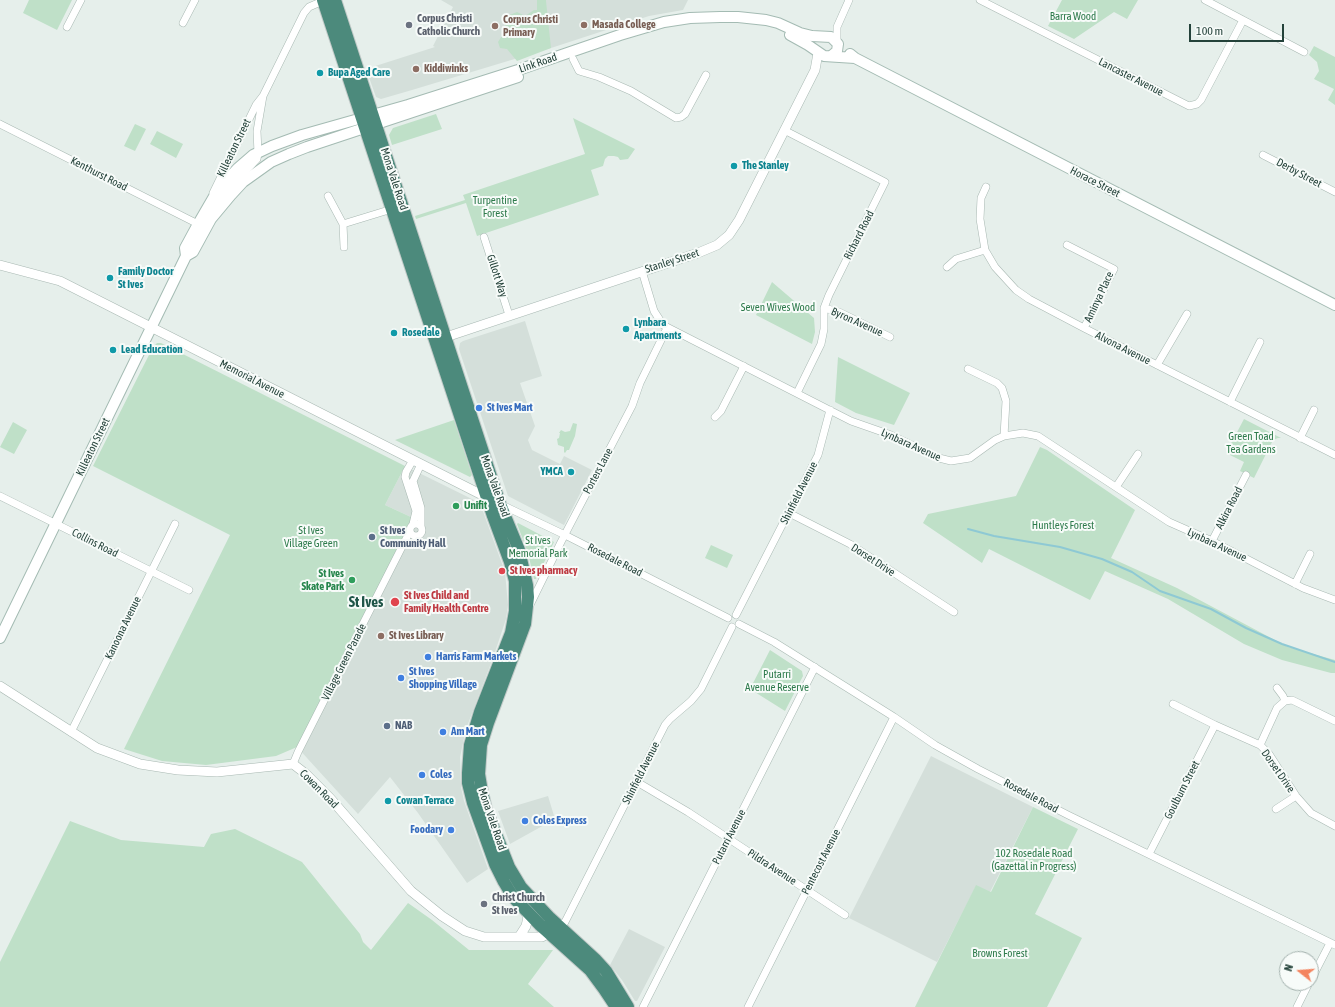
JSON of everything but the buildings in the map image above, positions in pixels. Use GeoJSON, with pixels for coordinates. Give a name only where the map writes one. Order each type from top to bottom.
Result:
{"type":"FeatureCollection","features":[{"type":"Feature","properties":{"kind":"highway","name":"Mona Vale Road"},"geometry":{"type":"LineString","coordinates":[[326,0],[369,121],[440,339],[487,498],[513,572],[516,593],[516,611],[511,633],[472,734],[469,755],[468,783],[477,818],[495,864],[508,889],[526,911],[554,929],[596,960],[606,971],[628,1007]]}},
{"type":"Feature","properties":{"kind":"highway","name":"Mona Vale Road"},"geometry":{"type":"LineString","coordinates":[[369,121],[392,209],[525,570],[528,597],[527,612],[522,635],[484,734],[480,754],[480,779],[482,795],[489,818],[515,877],[554,929],[604,988],[616,1007]]}},
{"type":"Feature","properties":{"kind":"main road","name":"Link Road"},"geometry":{"type":"LineString","coordinates":[[262,168],[289,154],[369,121],[620,35],[664,22],[690,18],[738,17],[766,20],[788,27],[800,33],[812,36],[823,36]]}},
{"type":"Feature","properties":{"kind":"main road","name":"Link Road"},"geometry":{"type":"LineString","coordinates":[[258,153],[302,135],[369,121],[573,59],[657,30],[704,22],[726,21],[753,24],[782,31],[817,51]]}},
{"type":"Feature","properties":{"kind":"main road"},"geometry":{"type":"LineString","coordinates":[[823,36],[831,37],[837,43],[837,51],[830,56],[824,56],[817,51],[817,42],[823,36]]}},
{"type":"Feature","properties":{"kind":"main road","name":"Horace Street"},"geometry":{"type":"LineString","coordinates":[[837,43],[855,58],[1335,305]]}},
{"type":"Feature","properties":{"kind":"main road","name":"Horace Street"},"geometry":{"type":"LineString","coordinates":[[830,56],[855,58]]}},
{"type":"Feature","properties":{"kind":"main road","name":"Killeaton Street"},"geometry":{"type":"LineString","coordinates":[[202,226],[216,193],[222,184],[253,155],[258,153]]}},
{"type":"Feature","properties":{"kind":"main road","name":"Killeaton Street"},"geometry":{"type":"LineString","coordinates":[[0,638],[186,256],[185,248],[202,226],[231,194],[243,182],[262,168]]}},
{"type":"Feature","properties":{"kind":"street"},"geometry":{"type":"LineString","coordinates":[[67,27],[80,0]]}},
{"type":"Feature","properties":{"kind":"street"},"geometry":{"type":"LineString","coordinates":[[183,23],[195,0]]}},
{"type":"Feature","properties":{"kind":"street","name":"Killeaton Street"},"geometry":{"type":"LineString","coordinates":[[202,226],[256,105],[263,96],[304,13],[309,7],[326,0]]}},
{"type":"Feature","properties":{"kind":"street"},"geometry":{"type":"LineString","coordinates":[[837,43],[837,27],[849,0]]}},
{"type":"Feature","properties":{"kind":"street","name":"Lancaster Avenue"},"geometry":{"type":"LineString","coordinates":[[980,0],[1188,106],[1197,104],[1201,100],[1243,20]]}},
{"type":"Feature","properties":{"kind":"street"},"geometry":{"type":"LineString","coordinates":[[1205,0],[1304,52]]}},
{"type":"Feature","properties":{"kind":"street"},"geometry":{"type":"LineString","coordinates":[[823,36],[837,27]]}},
{"type":"Feature","properties":{"kind":"street","name":"Stanley Street"},"geometry":{"type":"LineString","coordinates":[[815,70],[817,51]]}},
{"type":"Feature","properties":{"kind":"street","name":"Stanley Street"},"geometry":{"type":"LineString","coordinates":[[440,339],[698,253],[717,245],[729,235],[739,220],[815,70],[830,56]]}},
{"type":"Feature","properties":{"kind":"street"},"geometry":{"type":"LineString","coordinates":[[573,59],[579,71],[599,77],[631,91],[676,118],[685,114],[706,75]]}},
{"type":"Feature","properties":{"kind":"street","name":"Killeaton Street"},"geometry":{"type":"LineString","coordinates":[[258,153],[257,131],[263,96]]}},
{"type":"Feature","properties":{"kind":"street","name":"Kenthurst Road"},"geometry":{"type":"LineString","coordinates":[[0,124],[202,226]]}},
{"type":"Feature","properties":{"kind":"street","name":"Richard Road"},"geometry":{"type":"LineString","coordinates":[[784,130],[885,182],[829,295],[824,308],[824,329],[821,344],[797,393]]}},
{"type":"Feature","properties":{"kind":"street","name":"Derby Street"},"geometry":{"type":"LineString","coordinates":[[1263,155],[1335,192]]}},
{"type":"Feature","properties":{"kind":"street","name":"Alvona Avenue"},"geometry":{"type":"LineString","coordinates":[[986,187],[981,198],[980,209],[985,250],[995,267],[1016,290],[1029,299],[1084,328],[1335,455]]}},
{"type":"Feature","properties":{"kind":"street"},"geometry":{"type":"LineString","coordinates":[[328,196],[343,224],[344,247]]}},
{"type":"Feature","properties":{"kind":"street"},"geometry":{"type":"LineString","coordinates":[[343,224],[392,209]]}},
{"type":"Feature","properties":{"kind":"street","name":"Gillott Way"},"geometry":{"type":"LineString","coordinates":[[484,237],[509,315]]}},
{"type":"Feature","properties":{"kind":"street","name":"Aminya Place"},"geometry":{"type":"LineString","coordinates":[[1067,245],[1114,269],[1084,328]]}},
{"type":"Feature","properties":{"kind":"street"},"geometry":{"type":"LineString","coordinates":[[947,267],[956,259],[985,250]]}},
{"type":"Feature","properties":{"kind":"street","name":"Memorial Avenue"},"geometry":{"type":"LineString","coordinates":[[0,265],[60,281],[500,504]]}},
{"type":"Feature","properties":{"kind":"street","name":"Lynbara Avenue"},"geometry":{"type":"LineString","coordinates":[[642,271],[661,324],[851,421],[891,434],[947,461],[957,461],[970,458],[995,440],[1004,436],[1023,433],[1038,436],[1169,522],[1212,540],[1295,584],[1335,600]]}},
{"type":"Feature","properties":{"kind":"street","name":"Byron Avenue"},"geometry":{"type":"LineString","coordinates":[[824,308],[840,312],[890,337]]}},
{"type":"Feature","properties":{"kind":"street"},"geometry":{"type":"LineString","coordinates":[[1157,365],[1187,314]]}},
{"type":"Feature","properties":{"kind":"street","name":"Porters Lane"},"geometry":{"type":"LineString","coordinates":[[527,612],[632,406],[640,383],[667,328]]}},
{"type":"Feature","properties":{"kind":"street"},"geometry":{"type":"LineString","coordinates":[[1230,402],[1260,342]]}},
{"type":"Feature","properties":{"kind":"street"},"geometry":{"type":"LineString","coordinates":[[715,417],[721,411],[744,366]]}},
{"type":"Feature","properties":{"kind":"street"},"geometry":{"type":"LineString","coordinates":[[968,369],[997,383],[1002,388],[1006,401],[1004,436]]}},
{"type":"Feature","properties":{"kind":"street","name":"Shinfield Avenue"},"geometry":{"type":"LineString","coordinates":[[736,615],[790,513],[818,455],[830,410]]}},
{"type":"Feature","properties":{"kind":"street"},"geometry":{"type":"LineString","coordinates":[[1300,438],[1314,410]]}},
{"type":"Feature","properties":{"kind":"street"},"geometry":{"type":"LineString","coordinates":[[1116,487],[1138,454]]}},
{"type":"Feature","properties":{"kind":"street"},"geometry":{"type":"LineString","coordinates":[[417,462],[413,480],[421,508],[422,530],[421,534],[417,536],[411,534],[410,527],[413,524],[416,511],[405,477],[406,472],[417,462]]}},
{"type":"Feature","properties":{"kind":"street","name":"Alkira Road"},"geometry":{"type":"LineString","coordinates":[[1212,540],[1246,475]]}},
{"type":"Feature","properties":{"kind":"street","name":"Collins Road"},"geometry":{"type":"LineString","coordinates":[[0,496],[189,590]]}},
{"type":"Feature","properties":{"kind":"street","name":"Rosedale Road"},"geometry":{"type":"LineString","coordinates":[[500,504],[565,535],[728,618]]}},
{"type":"Feature","properties":{"kind":"street","name":"Dorset Drive"},"geometry":{"type":"LineString","coordinates":[[790,513],[850,544],[954,612]]}},
{"type":"Feature","properties":{"kind":"street","name":"Kanoona Avenue"},"geometry":{"type":"LineString","coordinates":[[71,732],[175,524]]}},
{"type":"Feature","properties":{"kind":"street"},"geometry":{"type":"LineString","coordinates":[[413,524],[418,524],[421,526]]}},
{"type":"Feature","properties":{"kind":"street","name":"Village Green Parade"},"geometry":{"type":"LineString","coordinates":[[294,764],[298,752],[406,540],[411,534]]}},
{"type":"Feature","properties":{"kind":"street"},"geometry":{"type":"LineString","coordinates":[[1295,584],[1310,554]]}},
{"type":"Feature","properties":{"kind":"street"},"geometry":{"type":"LineString","coordinates":[[736,615],[740,620],[739,624],[737,626],[732,626],[729,624],[728,618],[736,615]]}},
{"type":"Feature","properties":{"kind":"street","name":"Rosedale Road"},"geometry":{"type":"LineString","coordinates":[[739,624],[774,642],[815,667],[935,745],[1068,815],[1332,944]]}},
{"type":"Feature","properties":{"kind":"street","name":"Shinfield Avenue"},"geometry":{"type":"LineString","coordinates":[[554,929],[565,922],[665,725],[691,701],[701,689],[732,626]]}},
{"type":"Feature","properties":{"kind":"street","name":"Putarri Avenue"},"geometry":{"type":"LineString","coordinates":[[643,1007],[815,667]]}},
{"type":"Feature","properties":{"kind":"street","name":"Cowan Road"},"geometry":{"type":"LineString","coordinates":[[0,686],[97,748],[140,764],[178,770],[217,772],[294,764],[330,798],[411,891],[442,916],[465,931],[484,937],[542,937],[554,929]]}},
{"type":"Feature","properties":{"kind":"street"},"geometry":{"type":"LineString","coordinates":[[1277,688],[1284,696],[1285,701]]}},
{"type":"Feature","properties":{"kind":"street"},"geometry":{"type":"LineString","coordinates":[[1260,745],[1277,708],[1285,701],[1292,700],[1335,721]]}},
{"type":"Feature","properties":{"kind":"street","name":"Dorset Drive"},"geometry":{"type":"LineString","coordinates":[[1173,704],[1260,745],[1268,754],[1296,796],[1311,813],[1335,826]]}},
{"type":"Feature","properties":{"kind":"street","name":"Pentecost Avenue"},"geometry":{"type":"LineString","coordinates":[[748,1007],[894,717]]}},
{"type":"Feature","properties":{"kind":"street","name":"Goulburn Street"},"geometry":{"type":"LineString","coordinates":[[1149,854],[1215,725]]}},
{"type":"Feature","properties":{"kind":"street","name":"Pildra Avenue"},"geometry":{"type":"LineString","coordinates":[[637,782],[688,812],[846,915]]}},
{"type":"Feature","properties":{"kind":"street"},"geometry":{"type":"LineString","coordinates":[[1276,809],[1296,796]]}},
{"type":"Feature","properties":{"kind":"street"},"geometry":{"type":"LineString","coordinates":[[519,937],[526,926],[528,917],[526,911]]}},
{"type":"Feature","properties":{"kind":"street"},"geometry":{"type":"LineString","coordinates":[[1319,966],[1332,944]]}},
{"type":"Feature","properties":{"kind":"street"},"geometry":{"type":"LineString","coordinates":[[1297,1007],[1305,991]]}},
{"type":"Feature","properties":{"kind":"shaded area"},"geometry":{"type":"Polygon","coordinates":[[[441,0],[688,0],[683,10],[649,16],[551,48],[412,90],[381,99],[376,97],[366,69],[435,47],[433,46],[453,7],[441,0]]]}},
{"type":"Feature","properties":{"kind":"shaded area"},"geometry":{"type":"Polygon","coordinates":[[[525,321],[542,376],[520,383],[535,426],[528,440],[532,450],[560,464],[564,456],[592,470],[564,525],[508,496],[459,349],[460,343],[463,341],[525,321]]]}},
{"type":"Feature","properties":{"kind":"shaded area"},"geometry":{"type":"Polygon","coordinates":[[[405,466],[478,502],[481,506],[505,572],[508,605],[506,619],[466,729],[460,757],[461,787],[464,801],[488,869],[467,883],[418,813],[390,777],[358,814],[297,747],[413,518],[385,505],[405,466]]]}},
{"type":"Feature","properties":{"kind":"shaded area"},"geometry":{"type":"Polygon","coordinates":[[[931,756],[1033,807],[990,892],[976,886],[937,962],[849,918],[931,756]]]}},
{"type":"Feature","properties":{"kind":"shaded area"},"geometry":{"type":"Polygon","coordinates":[[[548,796],[555,819],[510,844],[498,811],[548,796]]]}},
{"type":"Feature","properties":{"kind":"shaded area"},"geometry":{"type":"Polygon","coordinates":[[[629,929],[665,947],[637,1001],[635,1001],[622,980],[610,965],[629,929]]]}},
{"type":"Feature","properties":{"kind":"green space"},"geometry":{"type":"Polygon","coordinates":[[[29,0],[72,0],[57,30],[23,13],[29,0]]]}},
{"type":"Feature","properties":{"kind":"green space"},"geometry":{"type":"Polygon","coordinates":[[[537,0],[546,0],[551,48],[517,61],[507,49],[500,48],[498,42],[507,28],[504,23],[507,16],[517,12],[525,16],[534,10],[537,10],[537,0]]]}},
{"type":"Feature","properties":{"kind":"green space","name":"Barra Wood"},"geometry":{"type":"Polygon","coordinates":[[[1062,0],[1138,0],[1127,19],[1114,12],[1074,39],[1048,26],[1062,0]]]}},
{"type":"Feature","properties":{"kind":"green space"},"geometry":{"type":"Polygon","coordinates":[[[1314,46],[1335,57],[1335,105],[1328,100],[1334,89],[1314,79],[1319,71],[1317,62],[1309,55],[1314,46]]]}},
{"type":"Feature","properties":{"kind":"green space"},"geometry":{"type":"Polygon","coordinates":[[[436,114],[442,129],[392,145],[389,135],[393,128],[436,114]]]}},
{"type":"Feature","properties":{"kind":"green space","name":"Turpentine Forest"},"geometry":{"type":"Polygon","coordinates":[[[573,118],[635,149],[628,159],[620,160],[618,157],[608,156],[605,159],[603,166],[591,170],[599,195],[477,236],[466,203],[416,219],[415,216],[465,200],[463,195],[585,154],[573,118]]]}},
{"type":"Feature","properties":{"kind":"green space"},"geometry":{"type":"Polygon","coordinates":[[[135,124],[146,129],[135,151],[124,146],[135,124]]]}},
{"type":"Feature","properties":{"kind":"green space"},"geometry":{"type":"Polygon","coordinates":[[[157,131],[183,144],[176,158],[150,144],[157,131]]]}},
{"type":"Feature","properties":{"kind":"green space","name":"Seven Wives Wood"},"geometry":{"type":"Polygon","coordinates":[[[772,282],[814,318],[815,332],[812,344],[756,315],[772,282]]]}},
{"type":"Feature","properties":{"kind":"green space","name":"St Ives Village Green"},"geometry":{"type":"Polygon","coordinates":[[[157,343],[161,343],[405,466],[385,505],[413,518],[297,747],[276,756],[206,765],[162,761],[124,749],[230,535],[93,466],[153,347],[157,343]]]}},
{"type":"Feature","properties":{"kind":"green space"},"geometry":{"type":"Polygon","coordinates":[[[838,357],[910,393],[894,425],[856,413],[835,402],[838,357]]]}},
{"type":"Feature","properties":{"kind":"green space","name":"Green Toad Tea Gardens"},"geometry":{"type":"Polygon","coordinates":[[[1244,419],[1281,438],[1273,440],[1254,478],[1240,471],[1244,462],[1226,453],[1244,419]]]}},
{"type":"Feature","properties":{"kind":"green space"},"geometry":{"type":"Polygon","coordinates":[[[454,420],[472,475],[470,477],[395,440],[454,420]]]}},
{"type":"Feature","properties":{"kind":"green space"},"geometry":{"type":"Polygon","coordinates":[[[13,422],[27,430],[14,454],[0,447],[13,422]]]}},
{"type":"Feature","properties":{"kind":"green space"},"geometry":{"type":"Polygon","coordinates":[[[573,423],[577,424],[575,436],[569,450],[565,453],[564,447],[558,445],[557,439],[559,438],[559,433],[561,430],[565,432],[570,431],[573,423]]]}},
{"type":"Feature","properties":{"kind":"green space","name":"Huntleys Forest"},"geometry":{"type":"Polygon","coordinates":[[[1040,447],[1047,450],[1135,510],[1111,558],[1177,588],[1288,647],[1335,660],[1335,673],[1282,660],[1244,644],[1168,599],[1105,571],[1090,600],[989,549],[982,563],[923,523],[928,514],[1016,496],[1040,447]]]}},
{"type":"Feature","properties":{"kind":"green space","name":"St Ives Memorial Park"},"geometry":{"type":"Polygon","coordinates":[[[518,523],[554,542],[536,579],[534,579],[528,553],[517,524],[518,523]]]}},
{"type":"Feature","properties":{"kind":"green space"},"geometry":{"type":"Polygon","coordinates":[[[711,545],[733,555],[727,568],[705,558],[711,545]]]}},
{"type":"Feature","properties":{"kind":"green space","name":"Putarri Avenue Reserve"},"geometry":{"type":"Polygon","coordinates":[[[770,650],[802,671],[803,676],[785,711],[750,689],[770,650]]]}},
{"type":"Feature","properties":{"kind":"green space","name":"Browns Forest"},"geometry":{"type":"Polygon","coordinates":[[[1033,807],[1078,829],[1035,914],[1082,938],[1047,1007],[915,1007],[976,885],[991,892],[1033,807]]]}},
{"type":"Feature","properties":{"kind":"green space"},"geometry":{"type":"Polygon","coordinates":[[[70,821],[121,840],[204,847],[211,834],[235,829],[302,862],[360,934],[363,942],[371,950],[408,903],[469,950],[553,950],[528,984],[554,1007],[0,1007],[0,962],[70,821]]]}},
{"type":"Feature","properties":{"kind":"waterway"},"geometry":{"type":"LineString","coordinates":[[968,529],[994,536],[1060,547],[1102,559],[1132,572],[1160,591],[1211,609],[1246,628],[1282,644],[1335,662]]}},
{"type":"Feature","properties":{"kind":"place","name":"Corpus Christi Catholic Church"},"geometry":{"type":"Point","coordinates":[409,25]}},
{"type":"Feature","properties":{"kind":"place","name":"Masada College"},"geometry":{"type":"Point","coordinates":[584,25]}},
{"type":"Feature","properties":{"kind":"place","name":"Corpus Christi Primary"},"geometry":{"type":"Point","coordinates":[495,26]}},
{"type":"Feature","properties":{"kind":"place","name":"Kiddiwinks"},"geometry":{"type":"Point","coordinates":[416,69]}},
{"type":"Feature","properties":{"kind":"place","name":"Bupa Aged Care"},"geometry":{"type":"Point","coordinates":[320,73]}},
{"type":"Feature","properties":{"kind":"place","name":"The Stanley"},"geometry":{"type":"Point","coordinates":[734,166]}},
{"type":"Feature","properties":{"kind":"place","name":"Family Doctor St Ives"},"geometry":{"type":"Point","coordinates":[110,278]}},
{"type":"Feature","properties":{"kind":"place","name":"Lynbara Apartments"},"geometry":{"type":"Point","coordinates":[626,329]}},
{"type":"Feature","properties":{"kind":"place","name":"Rosedale"},"geometry":{"type":"Point","coordinates":[394,333]}},
{"type":"Feature","properties":{"kind":"place","name":"Lead Education"},"geometry":{"type":"Point","coordinates":[113,350]}},
{"type":"Feature","properties":{"kind":"place","name":"St Ives Mart"},"geometry":{"type":"Point","coordinates":[479,408]}},
{"type":"Feature","properties":{"kind":"place","name":"YMCA"},"geometry":{"type":"Point","coordinates":[571,472]}},
{"type":"Feature","properties":{"kind":"place","name":"Unifit"},"geometry":{"type":"Point","coordinates":[456,506]}},
{"type":"Feature","properties":{"kind":"place","name":"St Ives Community Hall"},"geometry":{"type":"Point","coordinates":[372,537]}},
{"type":"Feature","properties":{"kind":"place","name":"St Ives pharmacy"},"geometry":{"type":"Point","coordinates":[502,571]}},
{"type":"Feature","properties":{"kind":"place","name":"St Ives Skate Park"},"geometry":{"type":"Point","coordinates":[352,580]}},
{"type":"Feature","properties":{"kind":"place","name":"St Ives Child and Family Health Centre"},"geometry":{"type":"Point","coordinates":[395,602]}},
{"type":"Feature","properties":{"kind":"place","name":"St Ives Library"},"geometry":{"type":"Point","coordinates":[381,636]}},
{"type":"Feature","properties":{"kind":"place","name":"Harris Farm Markets"},"geometry":{"type":"Point","coordinates":[428,657]}},
{"type":"Feature","properties":{"kind":"place","name":"St Ives Shopping Village"},"geometry":{"type":"Point","coordinates":[401,678]}},
{"type":"Feature","properties":{"kind":"place","name":"NAB"},"geometry":{"type":"Point","coordinates":[387,726]}},
{"type":"Feature","properties":{"kind":"place","name":"Am Mart"},"geometry":{"type":"Point","coordinates":[443,732]}},
{"type":"Feature","properties":{"kind":"place","name":"Coles"},"geometry":{"type":"Point","coordinates":[422,775]}},
{"type":"Feature","properties":{"kind":"place","name":"Cowan Terrace"},"geometry":{"type":"Point","coordinates":[388,801]}},
{"type":"Feature","properties":{"kind":"place","name":"Coles Express"},"geometry":{"type":"Point","coordinates":[525,821]}},
{"type":"Feature","properties":{"kind":"place","name":"Foodary"},"geometry":{"type":"Point","coordinates":[451,830]}},
{"type":"Feature","properties":{"kind":"place","name":"Christ Church St Ives"},"geometry":{"type":"Point","coordinates":[484,904]}},
{"type":"Feature","properties":{"kind":"district","name":"St Ives"},"geometry":{"type":"Point","coordinates":[366,602]}},
{"type":"Feature","properties":{"kind":"park label","name":"102 Rosedale Road (Gazettal in Progress)"},"geometry":{"type":"Point","coordinates":[1034,860]}}]}
